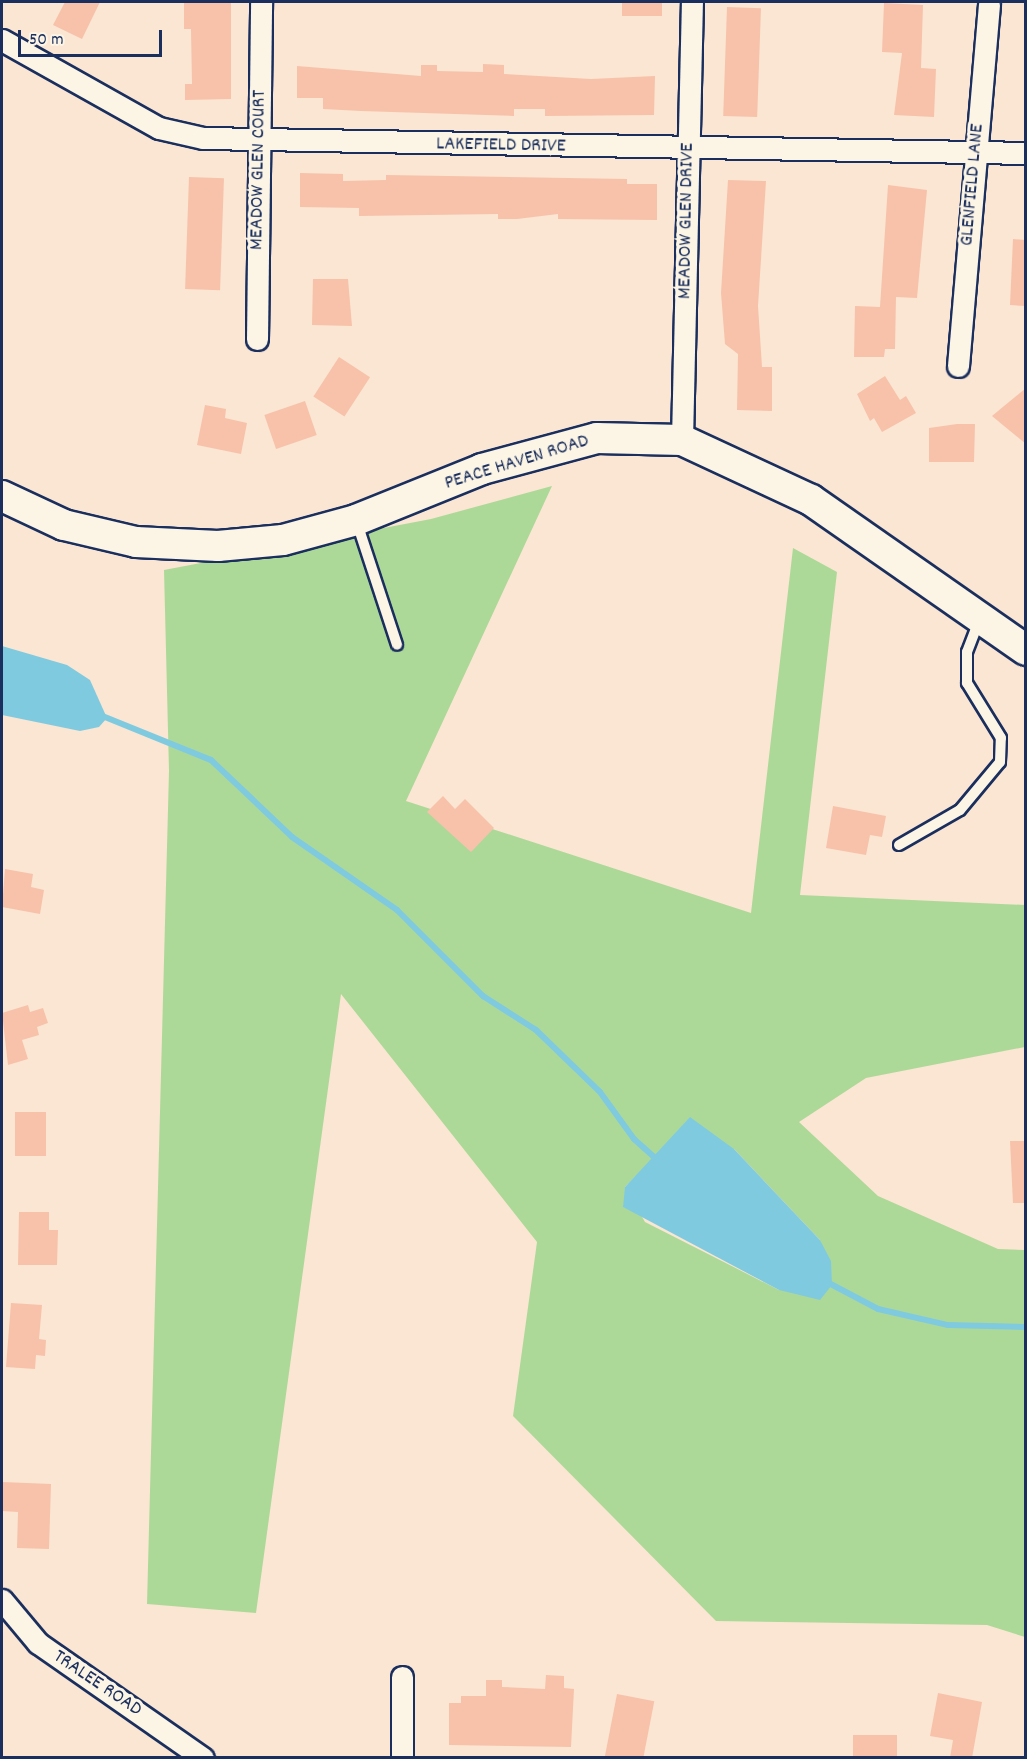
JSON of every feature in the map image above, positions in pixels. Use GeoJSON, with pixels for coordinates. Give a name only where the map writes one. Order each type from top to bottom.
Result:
{"type":"FeatureCollection","features":[{"type":"Feature","properties":{"kind":"main road","name":"PEACE HAVEN ROAD"},"geometry":{"type":"LineString","coordinates":[[2,496],[64,525],[176,547],[283,540],[356,520],[482,470],[597,438],[682,440],[811,500],[1026,650]]}},
{"type":"Feature","properties":{"kind":"street","name":"MEADOW GLEN COURT"},"geometry":{"type":"LineString","coordinates":[[257,339],[261,2]]}},
{"type":"Feature","properties":{"kind":"street","name":"MEADOW GLEN DRIVE"},"geometry":{"type":"LineString","coordinates":[[682,440],[692,2]]}},
{"type":"Feature","properties":{"kind":"street","name":"GLENFIELD LANE"},"geometry":{"type":"LineString","coordinates":[[958,366],[989,4]]}},
{"type":"Feature","properties":{"kind":"street","name":"LAKEFIELD DRIVE"},"geometry":{"type":"LineString","coordinates":[[2,40],[159,128],[203,138],[688,150],[1026,153]]}},
{"type":"Feature","properties":{"kind":"street","name":"TRALEE ROAD"},"geometry":{"type":"LineString","coordinates":[[2,1600],[38,1643],[203,1758]]}},
{"type":"Feature","properties":{"kind":"street"},"geometry":{"type":"LineString","coordinates":[[402,1677],[402,1758]]}},
{"type":"Feature","properties":{"kind":"lane"},"geometry":{"type":"LineString","coordinates":[[356,520],[396,645]]}},
{"type":"Feature","properties":{"kind":"lane"},"geometry":{"type":"LineString","coordinates":[[899,845],[960,810],[1000,762],[1001,738],[967,683],[967,652],[980,619]]}},
{"type":"Feature","properties":{"kind":"green space"},"geometry":{"type":"Polygon","coordinates":[[[552,486],[406,801],[751,913],[793,548],[837,572],[800,895],[1025,905],[1025,1047],[866,1078],[799,1122],[878,1196],[998,1249],[1025,1250],[1025,1637],[987,1625],[716,1621],[513,1416],[537,1242],[341,994],[256,1613],[147,1604],[169,771],[164,570],[431,519],[552,486]],[[734,1149],[654,1158],[625,1187],[645,1222],[779,1290],[820,1240],[734,1149]]]}},
{"type":"Feature","properties":{"kind":"water"},"geometry":{"type":"Polygon","coordinates":[[[2,646],[67,665],[90,680],[107,718],[99,727],[80,731],[2,715],[2,646]]]}},
{"type":"Feature","properties":{"kind":"water"},"geometry":{"type":"Polygon","coordinates":[[[690,1117],[734,1149],[820,1240],[831,1261],[832,1285],[820,1300],[779,1290],[623,1207],[625,1187],[690,1117]]]}},
{"type":"Feature","properties":{"kind":"building"},"geometry":{"type":"Polygon","coordinates":[[[65,2],[100,2],[82,39],[53,25],[65,2]]]}},
{"type":"Feature","properties":{"kind":"building"},"geometry":{"type":"Polygon","coordinates":[[[184,2],[231,2],[231,99],[185,100],[185,84],[192,84],[191,29],[184,29],[184,2]]]}},
{"type":"Feature","properties":{"kind":"building"},"geometry":{"type":"Polygon","coordinates":[[[622,2],[662,2],[662,16],[622,16],[622,2]]]}},
{"type":"Feature","properties":{"kind":"building"},"geometry":{"type":"Polygon","coordinates":[[[884,3],[923,5],[921,68],[936,69],[934,117],[894,115],[902,53],[882,52],[884,3]]]}},
{"type":"Feature","properties":{"kind":"building"},"geometry":{"type":"Polygon","coordinates":[[[727,7],[761,8],[757,117],[723,116],[727,7]]]}},
{"type":"Feature","properties":{"kind":"building"},"geometry":{"type":"Polygon","coordinates":[[[483,64],[504,65],[504,74],[591,79],[655,76],[654,115],[545,116],[545,109],[514,109],[514,116],[361,111],[323,109],[323,98],[297,98],[297,66],[421,76],[421,65],[437,65],[437,71],[483,72],[483,64]]]}},
{"type":"Feature","properties":{"kind":"building"},"geometry":{"type":"Polygon","coordinates":[[[300,173],[343,174],[343,181],[386,180],[386,175],[627,179],[627,184],[657,184],[657,220],[558,219],[558,214],[517,219],[498,219],[498,214],[359,216],[359,208],[300,207],[300,173]]]}},
{"type":"Feature","properties":{"kind":"building"},"geometry":{"type":"Polygon","coordinates":[[[189,177],[224,178],[220,290],[185,289],[189,177]]]}},
{"type":"Feature","properties":{"kind":"building"},"geometry":{"type":"Polygon","coordinates":[[[728,180],[766,181],[758,306],[762,367],[772,367],[772,411],[737,410],[738,354],[725,344],[721,293],[728,180]]]}},
{"type":"Feature","properties":{"kind":"building"},"geometry":{"type":"Polygon","coordinates":[[[888,185],[927,190],[917,298],[896,297],[895,349],[885,349],[884,357],[854,357],[855,306],[880,307],[888,185]]]}},
{"type":"Feature","properties":{"kind":"building"},"geometry":{"type":"Polygon","coordinates":[[[1013,239],[1026,240],[1026,306],[1010,305],[1013,239]]]}},
{"type":"Feature","properties":{"kind":"building"},"geometry":{"type":"Polygon","coordinates":[[[313,279],[348,279],[352,326],[312,325],[313,279]]]}},
{"type":"Feature","properties":{"kind":"building"},"geometry":{"type":"Polygon","coordinates":[[[339,357],[370,377],[344,417],[313,396],[339,357]]]}},
{"type":"Feature","properties":{"kind":"building"},"geometry":{"type":"Polygon","coordinates":[[[885,376],[900,400],[906,396],[916,413],[882,432],[874,418],[870,421],[857,394],[885,376]]]}},
{"type":"Feature","properties":{"kind":"building"},"geometry":{"type":"Polygon","coordinates":[[[1026,388],[1026,444],[992,416],[1026,388]]]}},
{"type":"Feature","properties":{"kind":"building"},"geometry":{"type":"Polygon","coordinates":[[[305,401],[317,435],[276,449],[264,415],[305,401]]]}},
{"type":"Feature","properties":{"kind":"building"},"geometry":{"type":"Polygon","coordinates":[[[205,405],[226,409],[225,418],[247,423],[241,454],[197,445],[205,405]]]}},
{"type":"Feature","properties":{"kind":"building"},"geometry":{"type":"Polygon","coordinates":[[[975,424],[974,462],[929,462],[929,428],[975,424]]]}},
{"type":"Feature","properties":{"kind":"building"},"geometry":{"type":"Polygon","coordinates":[[[443,796],[455,809],[465,799],[494,828],[471,852],[427,812],[443,796]]]}},
{"type":"Feature","properties":{"kind":"building"},"geometry":{"type":"Polygon","coordinates":[[[833,806],[886,816],[882,837],[870,835],[866,855],[826,848],[833,806]]]}},
{"type":"Feature","properties":{"kind":"building"},"geometry":{"type":"Polygon","coordinates":[[[5,869],[33,874],[31,887],[44,890],[40,914],[2,907],[5,869]]]}},
{"type":"Feature","properties":{"kind":"building"},"geometry":{"type":"Polygon","coordinates":[[[28,1005],[30,1012],[43,1008],[48,1023],[37,1027],[39,1035],[22,1040],[28,1059],[8,1065],[2,1013],[28,1005]]]}},
{"type":"Feature","properties":{"kind":"building"},"geometry":{"type":"Polygon","coordinates":[[[15,1112],[46,1112],[46,1156],[15,1156],[15,1112]]]}},
{"type":"Feature","properties":{"kind":"building"},"geometry":{"type":"Polygon","coordinates":[[[1010,1141],[1026,1141],[1026,1203],[1013,1203],[1010,1141]]]}},
{"type":"Feature","properties":{"kind":"building"},"geometry":{"type":"Polygon","coordinates":[[[19,1212],[49,1212],[49,1230],[58,1230],[57,1265],[18,1265],[19,1212]]]}},
{"type":"Feature","properties":{"kind":"building"},"geometry":{"type":"Polygon","coordinates":[[[11,1303],[42,1305],[39,1339],[46,1340],[45,1356],[36,1355],[35,1369],[6,1367],[11,1303]]]}},
{"type":"Feature","properties":{"kind":"building"},"geometry":{"type":"Polygon","coordinates":[[[2,1482],[51,1484],[49,1549],[17,1548],[18,1512],[2,1511],[2,1482]]]}},
{"type":"Feature","properties":{"kind":"building"},"geometry":{"type":"Polygon","coordinates":[[[546,1675],[564,1676],[564,1688],[574,1689],[571,1747],[449,1745],[449,1703],[461,1703],[461,1696],[486,1696],[486,1680],[502,1680],[502,1687],[545,1689],[546,1675]]]}},
{"type":"Feature","properties":{"kind":"building"},"geometry":{"type":"Polygon","coordinates":[[[938,1693],[982,1702],[972,1758],[950,1758],[953,1740],[930,1736],[938,1693]]]}},
{"type":"Feature","properties":{"kind":"building"},"geometry":{"type":"Polygon","coordinates":[[[617,1694],[654,1701],[643,1758],[605,1758],[617,1694]]]}},
{"type":"Feature","properties":{"kind":"building"},"geometry":{"type":"Polygon","coordinates":[[[853,1735],[897,1735],[897,1758],[853,1758],[853,1735]]]}},
{"type":"Feature","properties":{"kind":"waterway"},"geometry":{"type":"LineString","coordinates":[[100,715],[211,760],[292,837],[397,910],[483,996],[536,1030],[600,1092],[634,1139],[661,1163]]}},
{"type":"Feature","properties":{"kind":"waterway"},"geometry":{"type":"LineString","coordinates":[[825,1281],[878,1309],[948,1325],[1026,1327]]}}]}
